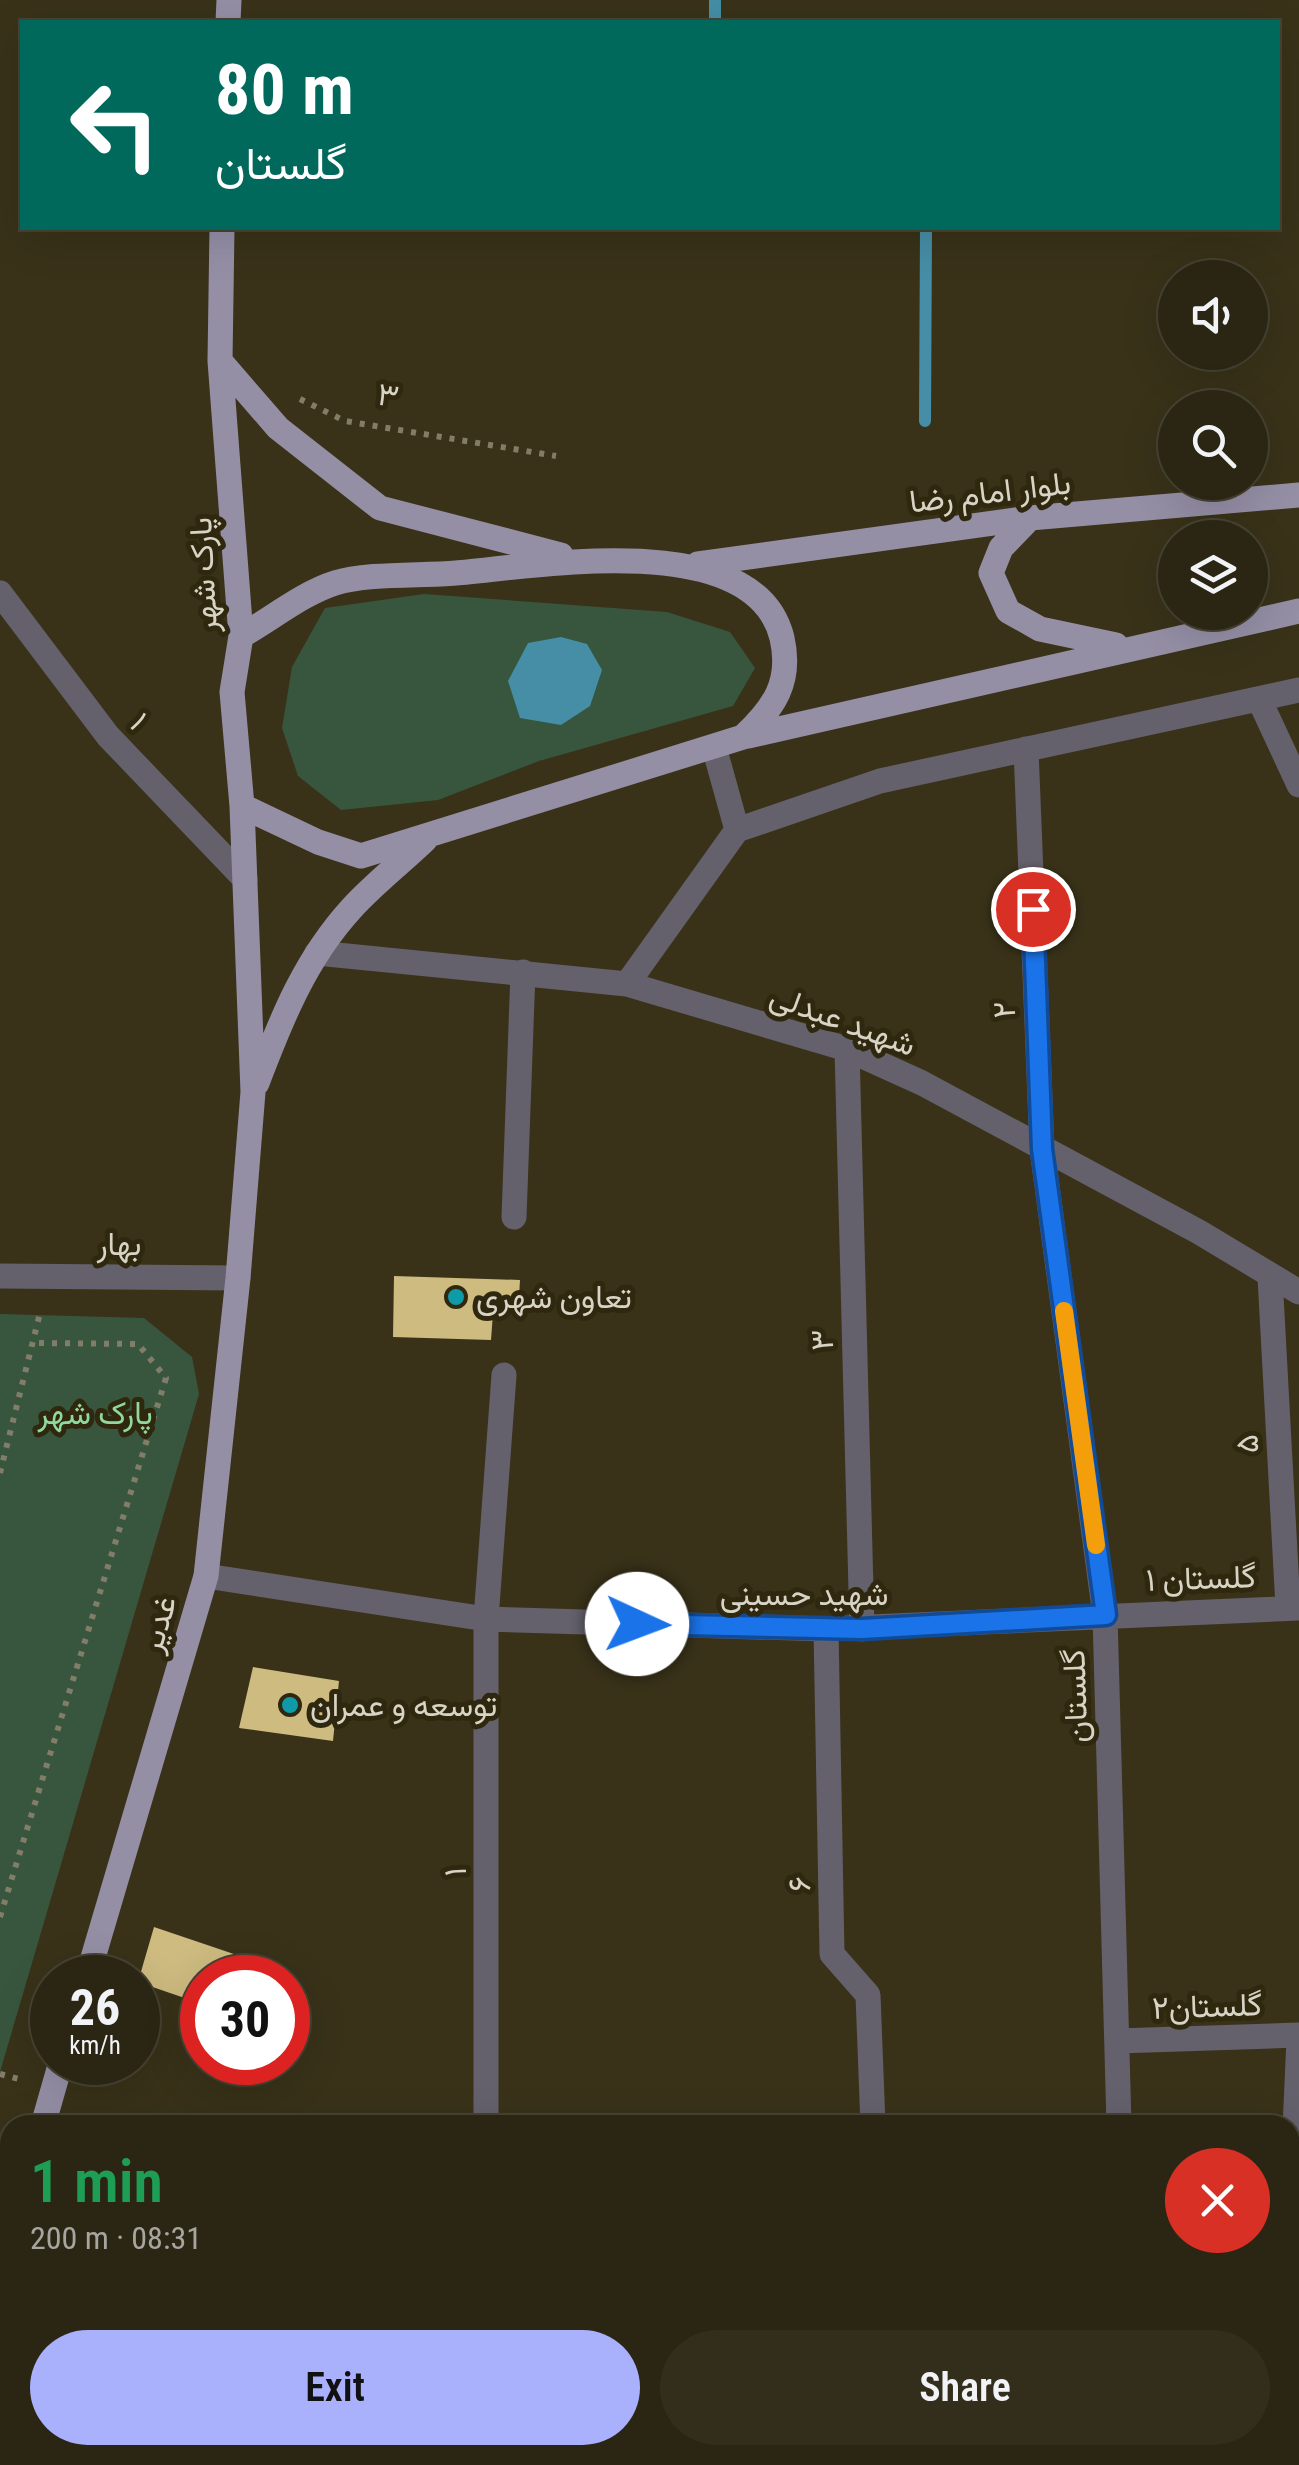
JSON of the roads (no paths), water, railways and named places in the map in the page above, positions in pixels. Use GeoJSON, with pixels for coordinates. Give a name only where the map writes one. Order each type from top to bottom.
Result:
{"type":"FeatureCollection","features":[{"type":"Feature","properties":{"kind":"main road","name":"پارک شهر"},"geometry":{"type":"LineString","coordinates":[[222,230],[220,362],[242,636],[232,692],[242,806],[253,1092],[238,1278]]}},
{"type":"Feature","properties":{"kind":"main road"},"geometry":{"type":"LineString","coordinates":[[220,362],[278,428],[380,508],[484,538],[600,562]]}},
{"type":"Feature","properties":{"kind":"main road","name":"بلوار امام رضا"},"geometry":{"type":"LineString","coordinates":[[690,566],[1030,518],[1299,495]]}},
{"type":"Feature","properties":{"kind":"main road"},"geometry":{"type":"LineString","coordinates":[[1030,518],[1001,548],[991,574],[1008,611],[1040,629],[1126,648]]}},
{"type":"Feature","properties":{"kind":"main road"},"geometry":{"type":"LineString","coordinates":[[242,636],[335,583],[600,562],[690,566],[737,581],[766,602],[782,635],[787,672],[772,710],[743,737]]}},
{"type":"Feature","properties":{"kind":"main road"},"geometry":{"type":"LineString","coordinates":[[242,806],[318,842],[361,856],[743,737],[1299,611]]}},
{"type":"Feature","properties":{"kind":"main road"},"geometry":{"type":"LineString","coordinates":[[253,1092],[286,1006],[317,953],[351,909],[427,838]]}},
{"type":"Feature","properties":{"kind":"main road","name":"غدیر"},"geometry":{"type":"LineString","coordinates":[[93,1955],[206,1576],[238,1278]]}},
{"type":"Feature","properties":{"kind":"main road"},"geometry":{"type":"LineString","coordinates":[[46,2115],[54,2085]]}},
{"type":"Feature","properties":{"kind":"street","name":"۱"},"geometry":{"type":"LineString","coordinates":[[0,593],[108,736],[245,878]]}},
{"type":"Feature","properties":{"kind":"street"},"geometry":{"type":"LineString","coordinates":[[627,984],[736,830],[880,782],[1299,690]]}},
{"type":"Feature","properties":{"kind":"street"},"geometry":{"type":"LineString","coordinates":[[1259,699],[1299,785]]}},
{"type":"Feature","properties":{"kind":"street"},"geometry":{"type":"LineString","coordinates":[[714,747],[736,830]]}},
{"type":"Feature","properties":{"kind":"street","name":"۲"},"geometry":{"type":"LineString","coordinates":[[1026,750],[1042,1149]]}},
{"type":"Feature","properties":{"kind":"street","name":"شهید عبدلی"},"geometry":{"type":"LineString","coordinates":[[317,953],[627,984],[847,1049],[922,1083],[1199,1232],[1299,1292]]}},
{"type":"Feature","properties":{"kind":"street"},"geometry":{"type":"LineString","coordinates":[[514,1217],[523,972]]}},
{"type":"Feature","properties":{"kind":"street","name":"۳"},"geometry":{"type":"LineString","coordinates":[[847,1049],[862,1629]]}},
{"type":"Feature","properties":{"kind":"street","name":"گلستان"},"geometry":{"type":"LineString","coordinates":[[1042,1149],[1106,1615],[1119,2115]]}},
{"type":"Feature","properties":{"kind":"street","name":"بهار"},"geometry":{"type":"LineString","coordinates":[[0,1276],[238,1278]]}},
{"type":"Feature","properties":{"kind":"street","name":"۵"},"geometry":{"type":"LineString","coordinates":[[1270,1277],[1294,1608]]}},
{"type":"Feature","properties":{"kind":"street","name":"۱"},"geometry":{"type":"LineString","coordinates":[[486,2115],[486,1619],[504,1374]]}},
{"type":"Feature","properties":{"kind":"street","name":"شهید حسینی"},"geometry":{"type":"LineString","coordinates":[[206,1576],[486,1619],[862,1629],[1106,1615]]}},
{"type":"Feature","properties":{"kind":"street","name":"گلستان ۱"},"geometry":{"type":"LineString","coordinates":[[1106,1615],[1294,1608]]}},
{"type":"Feature","properties":{"kind":"street","name":"۶"},"geometry":{"type":"LineString","coordinates":[[826,1629],[832,1954],[868,1996],[873,2115]]}},
{"type":"Feature","properties":{"kind":"street"},"geometry":{"type":"LineString","coordinates":[[1296,2115],[1299,2037]]}},
{"type":"Feature","properties":{"kind":"street","name":"گلستان۲"},"geometry":{"type":"LineString","coordinates":[[1118,2041],[1299,2037]]}},
{"type":"Feature","properties":{"kind":"water"},"geometry":{"type":"Polygon","coordinates":[[[561,637],[587,644],[602,670],[590,706],[561,725],[520,718],[508,681],[528,643],[561,637]]]}},
{"type":"Feature","properties":{"kind":"waterway"},"geometry":{"type":"LineString","coordinates":[[715,0],[715,20]]}},
{"type":"Feature","properties":{"kind":"waterway"},"geometry":{"type":"LineString","coordinates":[[925,421],[926,230]]}},
{"type":"Feature","properties":{"kind":"place","name":"تعاون شهری"},"geometry":{"type":"Point","coordinates":[456,1297]}},
{"type":"Feature","properties":{"kind":"place","name":"توسعه و عمران"},"geometry":{"type":"Point","coordinates":[290,1705]}}]}
